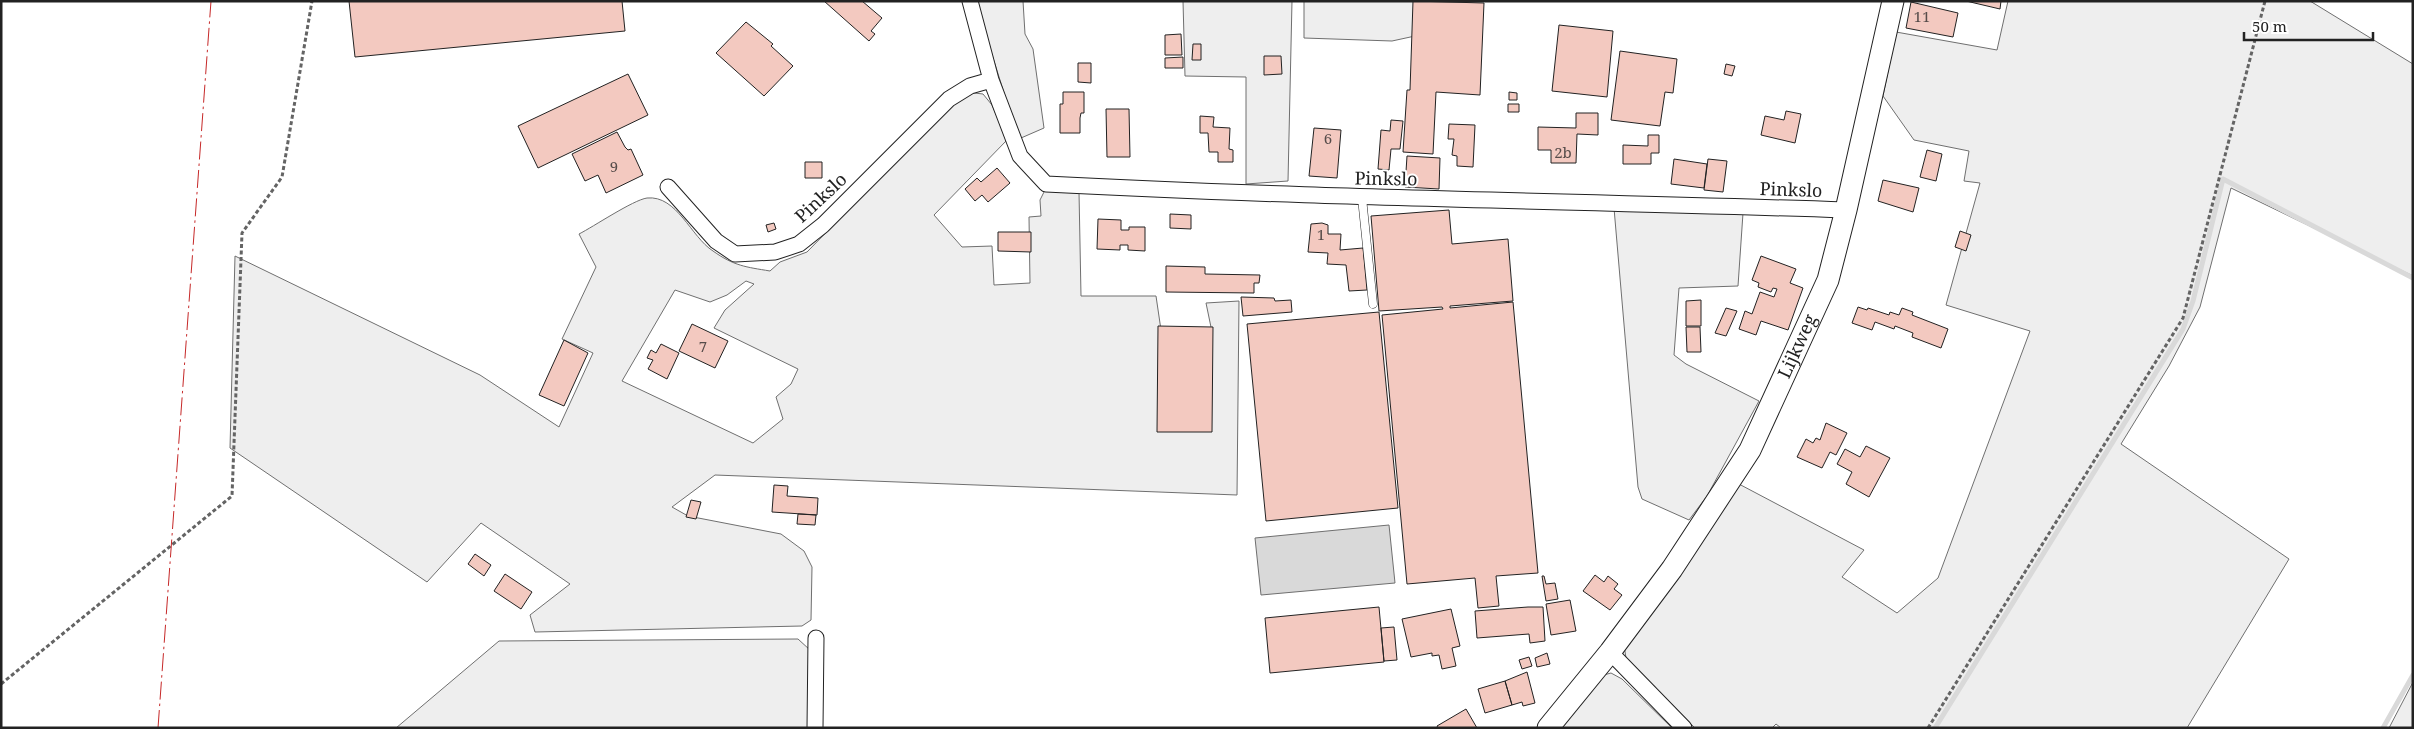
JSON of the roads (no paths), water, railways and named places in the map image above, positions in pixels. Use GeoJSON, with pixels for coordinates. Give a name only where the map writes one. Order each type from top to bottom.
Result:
{"type":"FeatureCollection","features":[{"type":"Feature","properties":{"kind":"street","name":"Pinkslo"},"geometry":{"type":"LineString","coordinates":[[970,1],[991,80],[1020,156],[1046,184],[1251,195],[1296,193],[1362,198],[1492,198],[1846,210]]}},
{"type":"Feature","properties":{"kind":"street","name":"Lijkweg"},"geometry":{"type":"LineString","coordinates":[[1548,728],[1610,652],[1672,569],[1750,450],[1828,280],[1846,210],[1892,1]]}},
{"type":"Feature","properties":{"kind":"street","name":"Pinkslo"},"geometry":{"type":"LineString","coordinates":[[668,187],[716,242],[734,254],[775,252],[799,244],[823,225],[949,100],[970,86],[991,80]]}},
{"type":"Feature","properties":{"kind":"street"},"geometry":{"type":"LineString","coordinates":[[815,728],[816,638]]}},
{"type":"Feature","properties":{"kind":"street"},"geometry":{"type":"LineString","coordinates":[[1610,652],[1684,728]]}},
{"type":"Feature","properties":{"kind":"lane"},"geometry":{"type":"LineString","coordinates":[[1362,198],[1372,304]]}},
{"type":"Feature","properties":{"kind":"waterway"},"geometry":{"type":"LineString","coordinates":[[1935,728],[2183,329],[2193,301],[2223,179],[2413,278]]}},
{"type":"Feature","properties":{"kind":"waterway"},"geometry":{"type":"LineString","coordinates":[[2383,728],[2413,675]]}}]}
